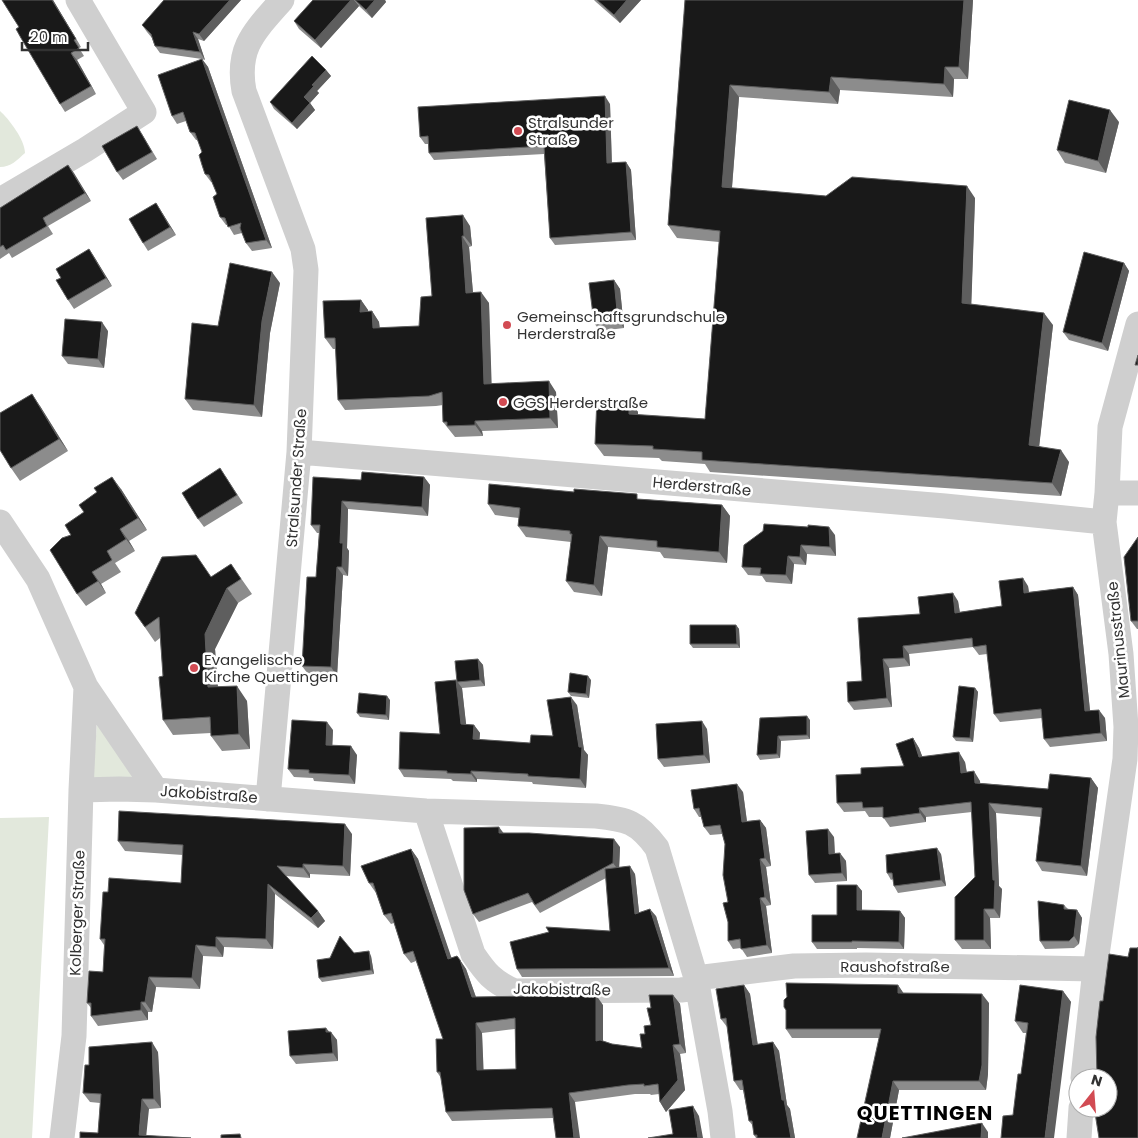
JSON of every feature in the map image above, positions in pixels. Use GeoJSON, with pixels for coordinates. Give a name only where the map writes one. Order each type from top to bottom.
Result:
{"type":"FeatureCollection","features":[{"type":"Feature","properties":{"kind":"street"},"geometry":{"type":"LineString","coordinates":[[0,200],[85,150],[144,112],[78,0]]}},
{"type":"Feature","properties":{"kind":"street","name":"Stralsunder Straße"},"geometry":{"type":"LineString","coordinates":[[268,799],[299,452],[306,270],[300,240],[244,91],[241,73],[246,46],[254,31],[282,0]]}},
{"type":"Feature","properties":{"kind":"street","name":"Maurinusstraße"},"geometry":{"type":"LineString","coordinates":[[1084,1068],[1095,968],[1125,759],[1126,727],[1121,654],[1104,522],[1110,427],[1138,324]]}},
{"type":"Feature","properties":{"kind":"street","name":"Herderstraße"},"geometry":{"type":"LineString","coordinates":[[299,452],[935,505],[1104,522]]}},
{"type":"Feature","properties":{"kind":"street"},"geometry":{"type":"LineString","coordinates":[[1107,493],[1138,493]]}},
{"type":"Feature","properties":{"kind":"street","name":"Kolberger Straße"},"geometry":{"type":"LineString","coordinates":[[0,522],[38,579],[86,687],[156,790]]}},
{"type":"Feature","properties":{"kind":"street","name":"Kolberger Straße"},"geometry":{"type":"LineString","coordinates":[[62,1138],[74,1036],[86,687]]}},
{"type":"Feature","properties":{"kind":"street","name":"Jakobistraße"},"geometry":{"type":"LineString","coordinates":[[81,790],[119,788],[426,811],[596,816],[617,818],[635,825],[646,833],[657,848],[696,983],[720,1111],[723,1138]]}},
{"type":"Feature","properties":{"kind":"street","name":"Jakobistraße"},"geometry":{"type":"LineString","coordinates":[[426,811],[473,954],[483,969],[498,984],[514,991],[681,990],[696,983]]}},
{"type":"Feature","properties":{"kind":"street","name":"Raushofstraße"},"geometry":{"type":"LineString","coordinates":[[696,983],[794,966],[1095,968]]}},
{"type":"Feature","properties":{"kind":"street"},"geometry":{"type":"LineString","coordinates":[[1079,1138],[1080,1118]]}},
{"type":"Feature","properties":{"kind":"shaded area"},"geometry":{"type":"Polygon","coordinates":[[[0,111],[12,124],[22,142],[25,153],[16,161],[4,167],[0,167],[0,111]]]}},
{"type":"Feature","properties":{"kind":"shaded area"},"geometry":{"type":"Polygon","coordinates":[[[97,723],[132,776],[131,778],[97,780],[93,776],[97,723]]]}},
{"type":"Feature","properties":{"kind":"shaded area"},"geometry":{"type":"Polygon","coordinates":[[[49,817],[32,1138],[0,1138],[0,818],[49,817]]]}},
{"type":"Feature","properties":{"kind":"building"},"geometry":{"type":"Polygon","coordinates":[[[2,0],[52,0],[76,39],[74,40],[79,48],[71,53],[91,86],[60,104],[21,38],[16,29],[19,27],[2,0]]]}},
{"type":"Feature","properties":{"kind":"building"},"geometry":{"type":"Polygon","coordinates":[[[164,0],[230,0],[199,34],[193,32],[200,52],[155,46],[151,34],[142,25],[164,0]]]}},
{"type":"Feature","properties":{"kind":"building"},"geometry":{"type":"Polygon","coordinates":[[[313,0],[351,0],[315,40],[294,21],[313,0]]]}},
{"type":"Feature","properties":{"kind":"building"},"geometry":{"type":"Polygon","coordinates":[[[355,0],[375,0],[366,10],[355,0]]]}},
{"type":"Feature","properties":{"kind":"building"},"geometry":{"type":"Polygon","coordinates":[[[597,0],[627,0],[614,15],[597,0]]]}},
{"type":"Feature","properties":{"kind":"building"},"geometry":{"type":"Polygon","coordinates":[[[685,0],[964,0],[959,67],[945,67],[944,84],[831,77],[829,92],[730,85],[722,187],[826,196],[852,177],[967,186],[962,303],[1044,313],[1029,445],[1061,450],[1052,483],[702,460],[702,452],[653,449],[653,446],[595,444],[597,399],[629,400],[629,414],[705,419],[720,231],[668,225],[685,0]]]}},
{"type":"Feature","properties":{"kind":"building"},"geometry":{"type":"Polygon","coordinates":[[[312,56],[326,70],[304,97],[310,103],[292,123],[270,102],[312,56]]]}},
{"type":"Feature","properties":{"kind":"building"},"geometry":{"type":"Polygon","coordinates":[[[202,59],[266,240],[246,243],[240,228],[241,223],[228,227],[225,218],[220,217],[213,197],[217,194],[209,175],[205,174],[199,155],[202,152],[195,133],[190,132],[183,112],[172,116],[158,75],[202,59]]]}},
{"type":"Feature","properties":{"kind":"building"},"geometry":{"type":"Polygon","coordinates":[[[605,96],[607,163],[626,162],[631,232],[550,238],[544,146],[429,153],[428,136],[420,137],[418,107],[605,96]]]}},
{"type":"Feature","properties":{"kind":"building"},"geometry":{"type":"Polygon","coordinates":[[[1069,100],[1110,110],[1098,161],[1057,150],[1069,100]]]}},
{"type":"Feature","properties":{"kind":"building"},"geometry":{"type":"Polygon","coordinates":[[[137,126],[152,152],[117,172],[102,146],[137,126]]]}},
{"type":"Feature","properties":{"kind":"building"},"geometry":{"type":"Polygon","coordinates":[[[68,165],[85,193],[43,218],[47,226],[6,250],[3,245],[0,247],[0,208],[68,165]]]}},
{"type":"Feature","properties":{"kind":"building"},"geometry":{"type":"Polygon","coordinates":[[[156,203],[170,227],[143,243],[129,219],[156,203]]]}},
{"type":"Feature","properties":{"kind":"building"},"geometry":{"type":"Polygon","coordinates":[[[463,215],[464,236],[462,236],[466,293],[481,292],[484,384],[549,381],[550,418],[475,421],[475,425],[447,426],[447,422],[443,422],[442,392],[429,396],[338,400],[335,338],[325,338],[323,301],[361,300],[360,312],[372,311],[373,328],[419,326],[421,297],[432,296],[426,218],[463,215]]]}},
{"type":"Feature","properties":{"kind":"building"},"geometry":{"type":"Polygon","coordinates":[[[89,249],[106,278],[68,300],[56,280],[61,278],[56,269],[89,249]]]}},
{"type":"Feature","properties":{"kind":"building"},"geometry":{"type":"Polygon","coordinates":[[[1084,252],[1124,263],[1102,343],[1063,332],[1084,252]]]}},
{"type":"Feature","properties":{"kind":"building"},"geometry":{"type":"Polygon","coordinates":[[[230,263],[272,272],[262,321],[254,405],[185,399],[192,323],[218,326],[230,263]]]}},
{"type":"Feature","properties":{"kind":"building"},"geometry":{"type":"Polygon","coordinates":[[[614,280],[618,320],[594,323],[589,283],[614,280]]]}},
{"type":"Feature","properties":{"kind":"building"},"geometry":{"type":"Polygon","coordinates":[[[65,319],[102,322],[98,359],[62,356],[65,319]]]}},
{"type":"Feature","properties":{"kind":"building"},"geometry":{"type":"Polygon","coordinates":[[[32,394],[59,439],[11,468],[0,450],[0,413],[32,394]]]}},
{"type":"Feature","properties":{"kind":"building"},"geometry":{"type":"Polygon","coordinates":[[[220,468],[237,495],[198,519],[182,493],[220,468]]]}},
{"type":"Feature","properties":{"kind":"building"},"geometry":{"type":"Polygon","coordinates":[[[362,472],[424,477],[422,507],[342,501],[340,543],[343,543],[342,567],[337,567],[331,667],[302,666],[307,577],[316,577],[320,525],[311,525],[313,477],[361,480],[362,472]]]}},
{"type":"Feature","properties":{"kind":"building"},"geometry":{"type":"Polygon","coordinates":[[[112,477],[138,518],[120,529],[126,539],[107,551],[112,560],[92,572],[98,581],[77,594],[50,550],[62,538],[71,535],[65,525],[84,512],[79,505],[97,492],[94,488],[112,477]]]}},
{"type":"Feature","properties":{"kind":"building"},"geometry":{"type":"Polygon","coordinates":[[[489,484],[574,492],[574,489],[637,494],[637,499],[722,505],[719,552],[657,547],[657,541],[600,536],[594,585],[566,581],[572,534],[570,534],[570,531],[518,526],[520,508],[488,504],[489,484]]]}},
{"type":"Feature","properties":{"kind":"building"},"geometry":{"type":"Polygon","coordinates":[[[764,524],[829,527],[830,547],[801,545],[800,557],[788,556],[786,575],[760,574],[761,568],[742,567],[744,545],[763,531],[764,524]]]}},
{"type":"Feature","properties":{"kind":"building"},"geometry":{"type":"Polygon","coordinates":[[[1138,537],[1138,621],[1131,621],[1124,557],[1138,537]]]}},
{"type":"Feature","properties":{"kind":"building","name":"Evangelische Kirche Quettingen"},"geometry":{"type":"Polygon","coordinates":[[[196,555],[211,577],[231,564],[241,579],[227,588],[205,634],[208,687],[237,686],[239,734],[211,736],[210,717],[163,720],[159,677],[163,676],[159,617],[145,627],[135,613],[162,557],[196,555]]]}},
{"type":"Feature","properties":{"kind":"building"},"geometry":{"type":"Polygon","coordinates":[[[1023,578],[1024,593],[1073,587],[1085,711],[1099,710],[1101,733],[1044,739],[1041,709],[994,714],[986,645],[973,647],[972,638],[903,646],[904,658],[883,659],[887,698],[848,702],[847,682],[862,681],[858,618],[920,614],[918,597],[953,593],[955,613],[1002,606],[999,581],[1023,578]]]}},
{"type":"Feature","properties":{"kind":"building"},"geometry":{"type":"Polygon","coordinates":[[[690,625],[736,625],[737,644],[690,644],[690,625]]]}},
{"type":"Feature","properties":{"kind":"building"},"geometry":{"type":"Polygon","coordinates":[[[478,659],[480,680],[457,682],[455,661],[478,659]]]}},
{"type":"Feature","properties":{"kind":"building"},"geometry":{"type":"Polygon","coordinates":[[[570,673],[588,676],[586,694],[568,692],[570,673]]]}},
{"type":"Feature","properties":{"kind":"building"},"geometry":{"type":"Polygon","coordinates":[[[456,680],[461,724],[474,725],[473,739],[530,743],[531,735],[553,736],[547,700],[571,697],[579,747],[582,747],[580,779],[528,776],[528,774],[471,771],[471,774],[399,769],[400,732],[440,734],[435,682],[456,680]]]}},
{"type":"Feature","properties":{"kind":"building"},"geometry":{"type":"Polygon","coordinates":[[[959,686],[975,688],[970,738],[953,737],[959,686]]]}},
{"type":"Feature","properties":{"kind":"building"},"geometry":{"type":"Polygon","coordinates":[[[359,693],[387,696],[386,715],[357,713],[359,693]]]}},
{"type":"Feature","properties":{"kind":"building"},"geometry":{"type":"Polygon","coordinates":[[[807,716],[807,735],[778,736],[777,754],[757,755],[760,718],[807,716]]]}},
{"type":"Feature","properties":{"kind":"building"},"geometry":{"type":"Polygon","coordinates":[[[292,720],[327,722],[326,745],[351,746],[349,775],[309,773],[309,770],[288,769],[292,720]]]}},
{"type":"Feature","properties":{"kind":"building"},"geometry":{"type":"Polygon","coordinates":[[[702,721],[704,755],[658,759],[656,724],[702,721]]]}},
{"type":"Feature","properties":{"kind":"building"},"geometry":{"type":"Polygon","coordinates":[[[913,738],[919,757],[959,752],[961,773],[974,771],[975,783],[1048,789],[1050,774],[1091,778],[1081,866],[1036,861],[1042,808],[989,803],[993,880],[995,880],[994,909],[984,909],[984,940],[955,940],[955,897],[975,877],[971,802],[919,808],[920,813],[883,818],[883,807],[863,808],[862,802],[837,803],[836,775],[861,774],[861,768],[904,766],[896,744],[913,738]]]}},
{"type":"Feature","properties":{"kind":"building"},"geometry":{"type":"Polygon","coordinates":[[[737,784],[742,822],[760,820],[765,858],[760,859],[765,897],[760,898],[767,945],[741,949],[740,939],[728,941],[728,922],[723,903],[728,902],[723,875],[725,844],[720,825],[704,827],[699,808],[694,809],[691,790],[737,784]]]}},
{"type":"Feature","properties":{"kind":"building"},"geometry":{"type":"Polygon","coordinates":[[[119,811],[345,824],[343,866],[303,864],[303,868],[277,866],[318,911],[311,918],[268,884],[266,939],[216,937],[216,947],[196,945],[192,978],[149,977],[145,1002],[141,1002],[141,1010],[91,1016],[91,1003],[87,1003],[89,971],[103,972],[105,939],[100,939],[103,892],[108,892],[109,878],[181,883],[183,845],[118,841],[119,811]]]}},
{"type":"Feature","properties":{"kind":"building"},"geometry":{"type":"Polygon","coordinates":[[[499,827],[499,833],[529,833],[614,839],[613,863],[535,905],[528,893],[473,914],[464,890],[464,828],[499,827]]]}},
{"type":"Feature","properties":{"kind":"building"},"geometry":{"type":"Polygon","coordinates":[[[828,829],[829,854],[840,853],[842,873],[809,875],[806,831],[828,829]]]}},
{"type":"Feature","properties":{"kind":"building"},"geometry":{"type":"Polygon","coordinates":[[[937,848],[941,880],[894,886],[892,873],[887,873],[886,855],[937,848]]]}},
{"type":"Feature","properties":{"kind":"building"},"geometry":{"type":"Polygon","coordinates":[[[411,849],[448,959],[457,956],[460,960],[472,997],[596,995],[596,1041],[600,1040],[612,1044],[642,1048],[640,1034],[645,1034],[644,1026],[651,1025],[647,1008],[651,1008],[649,995],[673,995],[680,1044],[673,1045],[678,1080],[660,1102],[658,1084],[644,1086],[644,1084],[628,1085],[569,1093],[574,1138],[556,1138],[552,1108],[446,1112],[440,1072],[437,1072],[436,1039],[443,1039],[413,951],[404,954],[391,913],[384,915],[373,883],[369,883],[361,866],[411,849]],[[515,1018],[476,1023],[477,1070],[516,1069],[515,1018]]]}},
{"type":"Feature","properties":{"kind":"building"},"geometry":{"type":"Polygon","coordinates":[[[630,866],[635,914],[650,909],[669,968],[517,969],[510,942],[549,932],[546,927],[610,931],[605,869],[630,866]]]}},
{"type":"Feature","properties":{"kind":"building"},"geometry":{"type":"Polygon","coordinates":[[[837,885],[857,885],[857,910],[900,911],[899,942],[812,942],[812,915],[837,915],[837,885]]]}},
{"type":"Feature","properties":{"kind":"building"},"geometry":{"type":"Polygon","coordinates":[[[1038,901],[1064,905],[1064,909],[1077,910],[1074,936],[1069,941],[1040,941],[1038,901]]]}},
{"type":"Feature","properties":{"kind":"building"},"geometry":{"type":"Polygon","coordinates":[[[340,936],[354,953],[369,951],[371,970],[319,978],[317,960],[330,958],[340,936]]]}},
{"type":"Feature","properties":{"kind":"building"},"geometry":{"type":"Polygon","coordinates":[[[1130,948],[1138,948],[1138,1138],[1099,1138],[1096,1118],[1118,1118],[1118,1068],[1097,1068],[1096,1037],[1100,1001],[1103,1001],[1109,954],[1128,957],[1130,948]]]}},
{"type":"Feature","properties":{"kind":"building"},"geometry":{"type":"Polygon","coordinates":[[[786,983],[898,985],[898,993],[982,994],[982,1065],[979,1081],[893,1081],[882,1138],[857,1138],[881,1029],[786,1029],[784,1000],[787,997],[786,983]]]}},
{"type":"Feature","properties":{"kind":"building"},"geometry":{"type":"Polygon","coordinates":[[[744,985],[753,1045],[773,1042],[782,1100],[784,1100],[791,1138],[757,1138],[757,1135],[754,1135],[752,1121],[749,1121],[742,1080],[734,1081],[726,1018],[721,1019],[716,989],[744,985]]]}},
{"type":"Feature","properties":{"kind":"building"},"geometry":{"type":"Polygon","coordinates":[[[1020,985],[1063,991],[1045,1138],[1001,1138],[1003,1116],[1013,1115],[1018,1074],[1021,1074],[1028,1023],[1015,1021],[1020,985]]]}},
{"type":"Feature","properties":{"kind":"building"},"geometry":{"type":"Polygon","coordinates":[[[326,1028],[326,1032],[331,1032],[333,1053],[290,1056],[288,1031],[326,1028]]]}},
{"type":"Feature","properties":{"kind":"building"},"geometry":{"type":"Polygon","coordinates":[[[152,1042],[154,1099],[142,1099],[139,1135],[191,1138],[80,1138],[80,1132],[98,1133],[101,1094],[83,1093],[85,1065],[89,1065],[89,1047],[152,1042]]]}},
{"type":"Feature","properties":{"kind":"building"},"geometry":{"type":"Polygon","coordinates":[[[693,1106],[698,1138],[648,1138],[673,1134],[669,1110],[693,1106]]]}},
{"type":"Feature","properties":{"kind":"building"},"geometry":{"type":"Polygon","coordinates":[[[982,1123],[981,1138],[902,1138],[982,1123]]]}},
{"type":"Feature","properties":{"kind":"building"},"geometry":{"type":"Polygon","coordinates":[[[240,1134],[241,1138],[221,1138],[221,1135],[240,1134]]]}},
{"type":"Feature","properties":{"kind":"place","name":"Stralsunder Straße"},"geometry":{"type":"Point","coordinates":[518,131]}},
{"type":"Feature","properties":{"kind":"place","name":"Gemeinschaftsgrundschule Herderstraße"},"geometry":{"type":"Point","coordinates":[507,325]}},
{"type":"Feature","properties":{"kind":"place","name":"GGS Herderstraße"},"geometry":{"type":"Point","coordinates":[503,402]}},
{"type":"Feature","properties":{"kind":"place","name":"Evangelische Kirche Quettingen"},"geometry":{"type":"Point","coordinates":[194,668]}},
{"type":"Feature","properties":{"kind":"district","name":"QUETTINGEN"},"geometry":{"type":"Point","coordinates":[925,1113]}}]}
